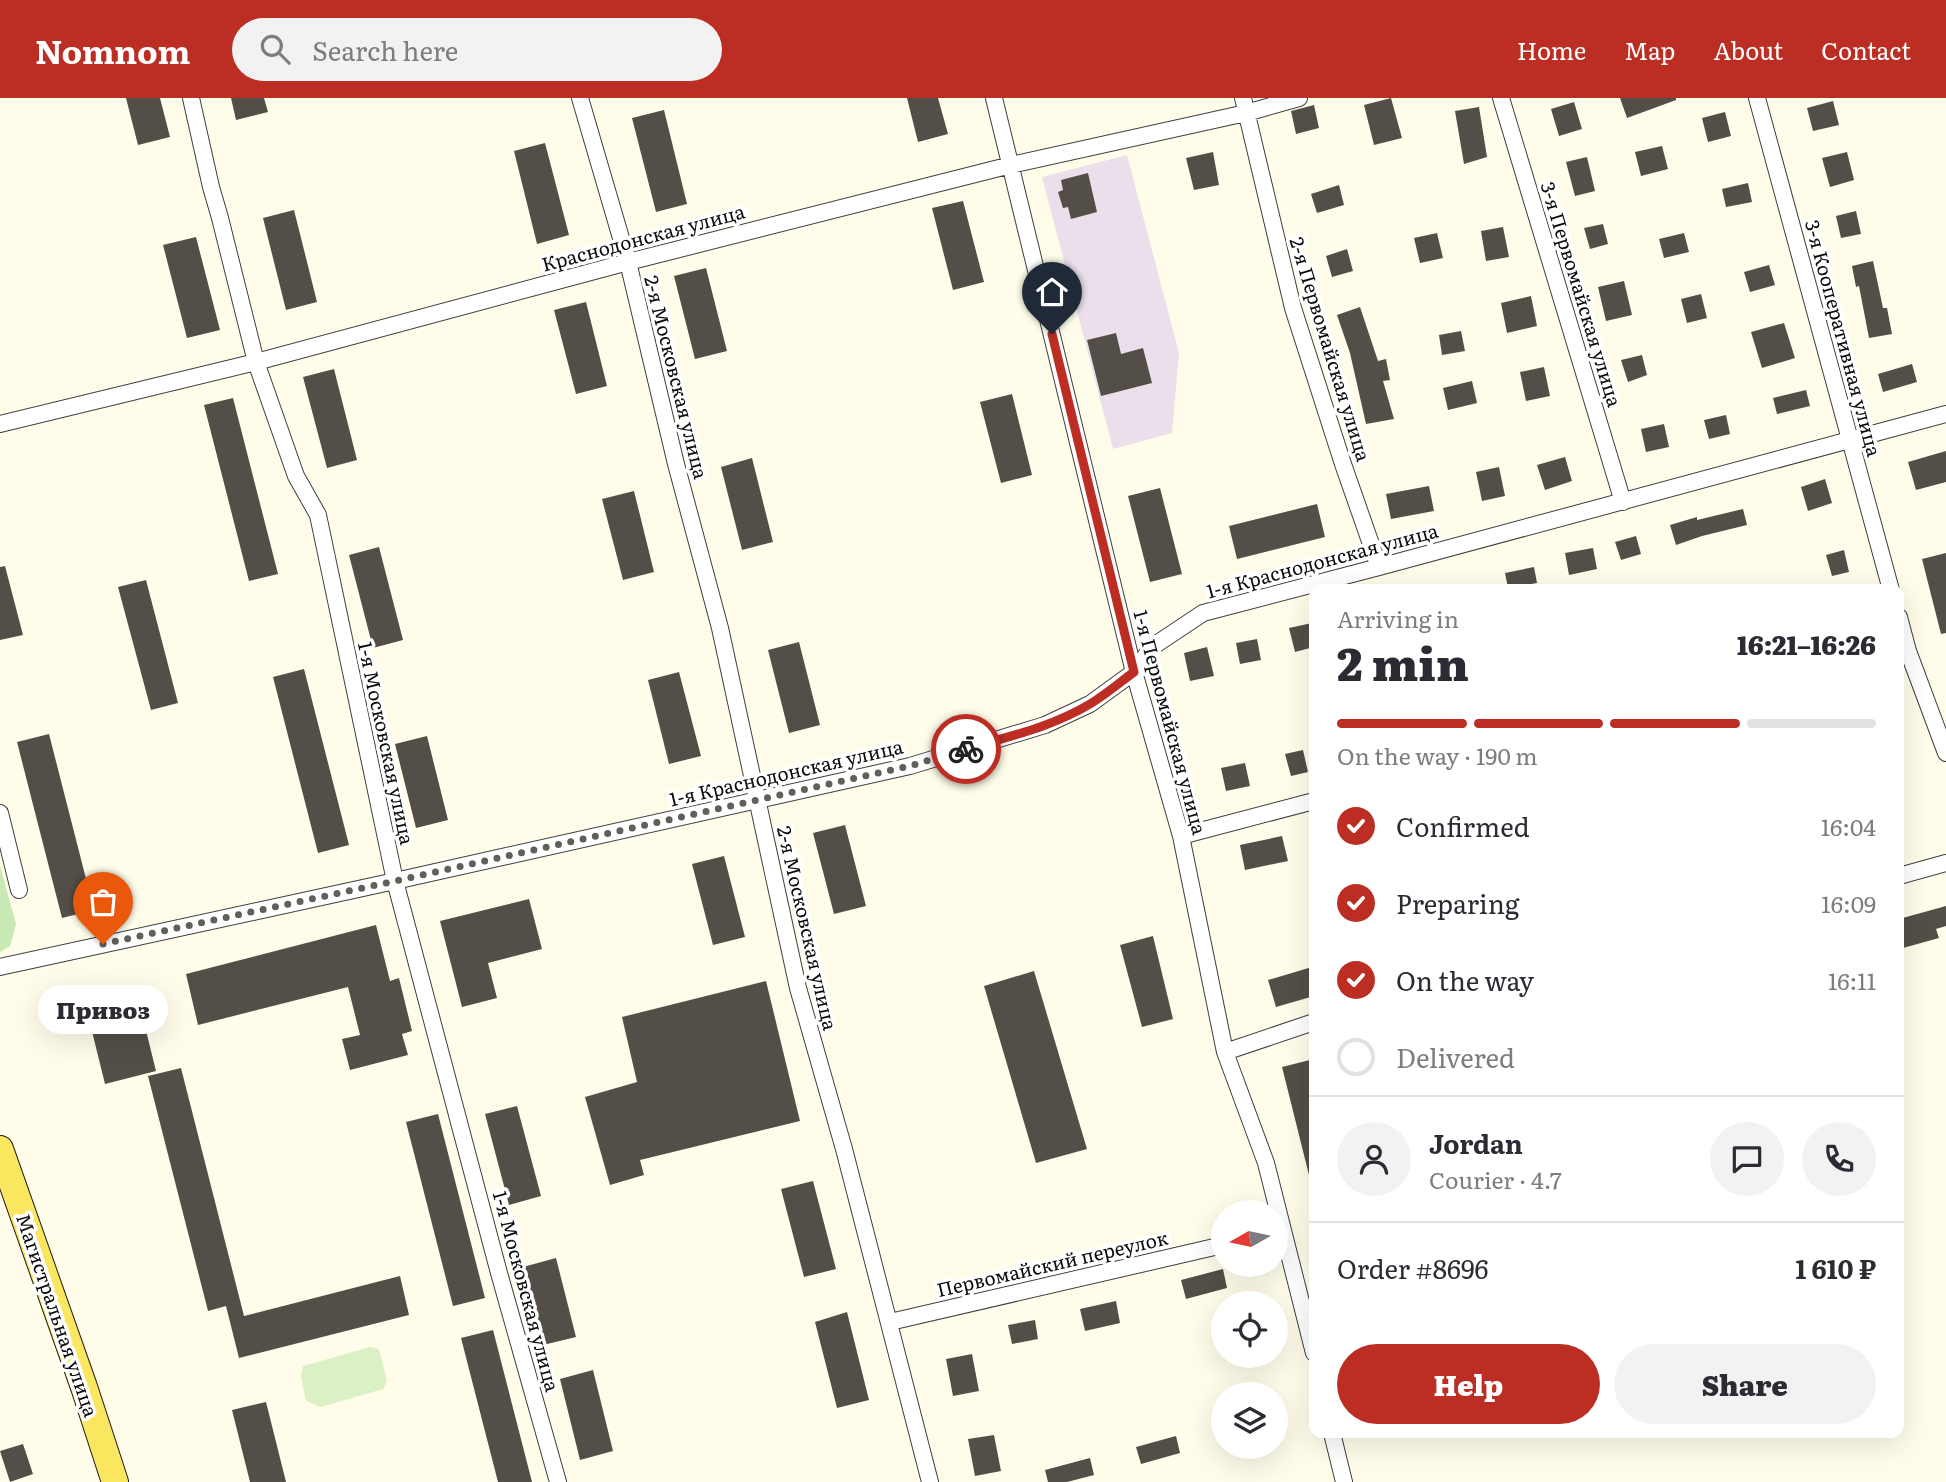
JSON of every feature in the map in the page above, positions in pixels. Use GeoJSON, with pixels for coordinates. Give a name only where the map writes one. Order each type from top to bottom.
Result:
{"type":"FeatureCollection","features":[{"type":"Feature","properties":{"kind":"main road","name":"Магистральная улица"},"geometry":{"type":"LineString","coordinates":[[0,1149],[84,1387],[114,1482]]}},
{"type":"Feature","properties":{"kind":"street","name":"1-я Московская улица"},"geometry":{"type":"LineString","coordinates":[[191,98],[256,362],[296,476],[318,515],[395,881],[499,1273],[558,1482]]}},
{"type":"Feature","properties":{"kind":"street","name":"2-я Московская улица"},"geometry":{"type":"LineString","coordinates":[[580,98],[628,262],[676,464],[720,628],[798,988],[844,1149],[930,1482]]}},
{"type":"Feature","properties":{"kind":"street","name":"1-я Первомайская улица"},"geometry":{"type":"LineString","coordinates":[[994,98],[1134,672],[1181,836],[1225,1052],[1266,1163],[1274,1200]]}},
{"type":"Feature","properties":{"kind":"street","name":"Краснодонская улица"},"geometry":{"type":"LineString","coordinates":[[0,424],[256,362],[628,262],[1244,106],[1299,98]]}},
{"type":"Feature","properties":{"kind":"street","name":"3-я Первомайская улица"},"geometry":{"type":"LineString","coordinates":[[1501,98],[1623,502]]}},
{"type":"Feature","properties":{"kind":"street","name":"3-я Кооперативная улица"},"geometry":{"type":"LineString","coordinates":[[1757,98],[1889,584]]}},
{"type":"Feature","properties":{"kind":"street","name":"2-я Первомайская улица"},"geometry":{"type":"LineString","coordinates":[[1244,106],[1293,308],[1379,568]]}},
{"type":"Feature","properties":{"kind":"street","name":"1-я Краснодонская улица"},"geometry":{"type":"LineString","coordinates":[[1315,584],[1946,414]]}},
{"type":"Feature","properties":{"kind":"street","name":"1-я Краснодонская улица"},"geometry":{"type":"LineString","coordinates":[[0,967],[910,766],[1045,725],[1090,704],[1134,672],[1152,647],[1203,612],[1309,586]]}},
{"type":"Feature","properties":{"kind":"street"},"geometry":{"type":"LineString","coordinates":[[1904,652],[1946,753]]}},
{"type":"Feature","properties":{"kind":"street"},"geometry":{"type":"LineString","coordinates":[[1181,836],[1309,802]]}},
{"type":"Feature","properties":{"kind":"street"},"geometry":{"type":"LineString","coordinates":[[0,813],[19,890]]}},
{"type":"Feature","properties":{"kind":"street"},"geometry":{"type":"LineString","coordinates":[[1904,875],[1946,863]]}},
{"type":"Feature","properties":{"kind":"street"},"geometry":{"type":"LineString","coordinates":[[1225,1052],[1309,1024]]}},
{"type":"Feature","properties":{"kind":"street","name":"Первомайский переулок"},"geometry":{"type":"LineString","coordinates":[[890,1322],[1211,1248]]}},
{"type":"Feature","properties":{"kind":"street","name":"1-я Первомайская улица"},"geometry":{"type":"LineString","coordinates":[[1288,1260],[1309,1335]]}},
{"type":"Feature","properties":{"kind":"street"},"geometry":{"type":"LineString","coordinates":[[1333,1438],[1343,1482]]}},
{"type":"Feature","properties":{"kind":"shaded area"},"geometry":{"type":"Polygon","coordinates":[[[1127,155],[1179,353],[1172,433],[1113,449],[1042,177],[1127,155]]]}},
{"type":"Feature","properties":{"kind":"green space"},"geometry":{"type":"Polygon","coordinates":[[[0,866],[16,924],[10,946],[0,952],[0,866]]]}},
{"type":"Feature","properties":{"kind":"green space"},"geometry":{"type":"Polygon","coordinates":[[[370,1347],[379,1349],[387,1381],[383,1389],[321,1407],[306,1401],[301,1376],[303,1366],[370,1347]]]}},
{"type":"Feature","properties":{"kind":"building"},"geometry":{"type":"Polygon","coordinates":[[[126,98],[160,98],[170,137],[138,145],[126,98]]]}},
{"type":"Feature","properties":{"kind":"building"},"geometry":{"type":"Polygon","coordinates":[[[231,98],[264,98],[268,112],[236,120],[231,98]]]}},
{"type":"Feature","properties":{"kind":"building"},"geometry":{"type":"Polygon","coordinates":[[[907,98],[938,98],[948,134],[918,142],[907,98]]]}},
{"type":"Feature","properties":{"kind":"building"},"geometry":{"type":"Polygon","coordinates":[[[1391,98],[1402,138],[1374,145],[1364,105],[1391,98]]]}},
{"type":"Feature","properties":{"kind":"building"},"geometry":{"type":"Polygon","coordinates":[[[1620,98],[1676,98],[1676,100],[1627,118],[1620,98]]]}},
{"type":"Feature","properties":{"kind":"building"},"geometry":{"type":"Polygon","coordinates":[[[1833,101],[1839,125],[1813,131],[1807,108],[1833,101]]]}},
{"type":"Feature","properties":{"kind":"building"},"geometry":{"type":"Polygon","coordinates":[[[1574,102],[1582,129],[1559,136],[1551,109],[1574,102]]]}},
{"type":"Feature","properties":{"kind":"building"},"geometry":{"type":"Polygon","coordinates":[[[1314,105],[1319,128],[1296,134],[1291,111],[1314,105]]]}},
{"type":"Feature","properties":{"kind":"building"},"geometry":{"type":"Polygon","coordinates":[[[1479,107],[1487,157],[1464,164],[1455,111],[1479,107]]]}},
{"type":"Feature","properties":{"kind":"building"},"geometry":{"type":"Polygon","coordinates":[[[664,110],[687,204],[656,212],[632,118],[664,110]]]}},
{"type":"Feature","properties":{"kind":"building"},"geometry":{"type":"Polygon","coordinates":[[[1725,112],[1731,136],[1708,142],[1702,118],[1725,112]]]}},
{"type":"Feature","properties":{"kind":"building"},"geometry":{"type":"Polygon","coordinates":[[[545,143],[569,235],[537,244],[514,151],[545,143]]]}},
{"type":"Feature","properties":{"kind":"building"},"geometry":{"type":"Polygon","coordinates":[[[1662,146],[1668,169],[1641,176],[1635,152],[1662,146]]]}},
{"type":"Feature","properties":{"kind":"building"},"geometry":{"type":"Polygon","coordinates":[[[1213,152],[1219,185],[1194,190],[1186,158],[1213,152]]]}},
{"type":"Feature","properties":{"kind":"building"},"geometry":{"type":"Polygon","coordinates":[[[1847,152],[1854,180],[1830,187],[1822,158],[1847,152]]]}},
{"type":"Feature","properties":{"kind":"building"},"geometry":{"type":"Polygon","coordinates":[[[1587,157],[1595,191],[1575,196],[1566,162],[1587,157]]]}},
{"type":"Feature","properties":{"kind":"building"},"geometry":{"type":"Polygon","coordinates":[[[1088,173],[1097,212],[1071,219],[1068,207],[1063,208],[1058,192],[1063,190],[1061,180],[1088,173]]]}},
{"type":"Feature","properties":{"kind":"building"},"geometry":{"type":"Polygon","coordinates":[[[1748,183],[1752,202],[1726,207],[1722,189],[1748,183]]]}},
{"type":"Feature","properties":{"kind":"building"},"geometry":{"type":"Polygon","coordinates":[[[1339,185],[1344,205],[1317,213],[1311,194],[1339,185]]]}},
{"type":"Feature","properties":{"kind":"building"},"geometry":{"type":"Polygon","coordinates":[[[963,201],[984,282],[953,290],[932,208],[963,201]]]}},
{"type":"Feature","properties":{"kind":"building"},"geometry":{"type":"Polygon","coordinates":[[[294,210],[317,302],[286,310],[263,218],[294,210]]]}},
{"type":"Feature","properties":{"kind":"building"},"geometry":{"type":"Polygon","coordinates":[[[1856,211],[1861,234],[1841,238],[1836,216],[1856,211]]]}},
{"type":"Feature","properties":{"kind":"building"},"geometry":{"type":"Polygon","coordinates":[[[1603,224],[1608,244],[1590,249],[1584,228],[1603,224]]]}},
{"type":"Feature","properties":{"kind":"building"},"geometry":{"type":"Polygon","coordinates":[[[1503,227],[1509,257],[1486,261],[1481,231],[1503,227]]]}},
{"type":"Feature","properties":{"kind":"building"},"geometry":{"type":"Polygon","coordinates":[[[1437,233],[1443,258],[1420,263],[1414,238],[1437,233]]]}},
{"type":"Feature","properties":{"kind":"building"},"geometry":{"type":"Polygon","coordinates":[[[1684,233],[1689,252],[1664,258],[1659,239],[1684,233]]]}},
{"type":"Feature","properties":{"kind":"building"},"geometry":{"type":"Polygon","coordinates":[[[196,237],[220,330],[187,338],[163,245],[196,237]]]}},
{"type":"Feature","properties":{"kind":"building"},"geometry":{"type":"Polygon","coordinates":[[[1347,249],[1353,271],[1332,277],[1326,256],[1347,249]]]}},
{"type":"Feature","properties":{"kind":"building"},"geometry":{"type":"Polygon","coordinates":[[[1873,261],[1883,308],[1887,308],[1892,334],[1869,338],[1859,286],[1856,287],[1852,266],[1873,261]]]}},
{"type":"Feature","properties":{"kind":"building"},"geometry":{"type":"Polygon","coordinates":[[[1769,265],[1775,285],[1750,292],[1744,272],[1769,265]]]}},
{"type":"Feature","properties":{"kind":"building"},"geometry":{"type":"Polygon","coordinates":[[[706,268],[727,351],[695,359],[674,276],[706,268]]]}},
{"type":"Feature","properties":{"kind":"building"},"geometry":{"type":"Polygon","coordinates":[[[1624,281],[1632,315],[1606,321],[1598,287],[1624,281]]]}},
{"type":"Feature","properties":{"kind":"building"},"geometry":{"type":"Polygon","coordinates":[[[1701,294],[1707,318],[1687,323],[1681,299],[1701,294]]]}},
{"type":"Feature","properties":{"kind":"building"},"geometry":{"type":"Polygon","coordinates":[[[1531,296],[1537,326],[1507,333],[1501,303],[1531,296]]]}},
{"type":"Feature","properties":{"kind":"building"},"geometry":{"type":"Polygon","coordinates":[[[586,302],[607,386],[576,394],[554,310],[586,302]]]}},
{"type":"Feature","properties":{"kind":"building"},"geometry":{"type":"Polygon","coordinates":[[[1360,307],[1378,361],[1386,359],[1390,380],[1383,381],[1394,419],[1366,424],[1350,353],[1337,315],[1360,307]]]}},
{"type":"Feature","properties":{"kind":"building"},"geometry":{"type":"Polygon","coordinates":[[[1784,323],[1795,358],[1762,368],[1751,332],[1784,323]]]}},
{"type":"Feature","properties":{"kind":"building"},"geometry":{"type":"Polygon","coordinates":[[[1461,331],[1465,351],[1442,355],[1439,335],[1461,331]]]}},
{"type":"Feature","properties":{"kind":"building"},"geometry":{"type":"Polygon","coordinates":[[[1116,333],[1121,354],[1143,348],[1152,383],[1101,396],[1087,340],[1116,333]]]}},
{"type":"Feature","properties":{"kind":"building"},"geometry":{"type":"Polygon","coordinates":[[[1642,355],[1647,375],[1628,382],[1621,360],[1642,355]]]}},
{"type":"Feature","properties":{"kind":"building"},"geometry":{"type":"Polygon","coordinates":[[[1912,364],[1917,382],[1883,392],[1878,374],[1912,364]]]}},
{"type":"Feature","properties":{"kind":"building"},"geometry":{"type":"Polygon","coordinates":[[[1544,367],[1550,396],[1526,401],[1520,372],[1544,367]]]}},
{"type":"Feature","properties":{"kind":"building"},"geometry":{"type":"Polygon","coordinates":[[[334,369],[357,460],[327,468],[303,377],[334,369]]]}},
{"type":"Feature","properties":{"kind":"building"},"geometry":{"type":"Polygon","coordinates":[[[1472,381],[1477,403],[1448,410],[1443,388],[1472,381]]]}},
{"type":"Feature","properties":{"kind":"building"},"geometry":{"type":"Polygon","coordinates":[[[1806,390],[1810,406],[1777,414],[1773,398],[1806,390]]]}},
{"type":"Feature","properties":{"kind":"building"},"geometry":{"type":"Polygon","coordinates":[[[1012,394],[1032,475],[1001,483],[980,402],[1012,394]]]}},
{"type":"Feature","properties":{"kind":"building"},"geometry":{"type":"Polygon","coordinates":[[[233,398],[278,574],[249,581],[204,405],[233,398]]]}},
{"type":"Feature","properties":{"kind":"building"},"geometry":{"type":"Polygon","coordinates":[[[1726,415],[1730,434],[1709,439],[1704,420],[1726,415]]]}},
{"type":"Feature","properties":{"kind":"building"},"geometry":{"type":"Polygon","coordinates":[[[1664,424],[1669,447],[1646,452],[1641,429],[1664,424]]]}},
{"type":"Feature","properties":{"kind":"building"},"geometry":{"type":"Polygon","coordinates":[[[1946,451],[1946,482],[1916,490],[1908,462],[1946,451]]]}},
{"type":"Feature","properties":{"kind":"building"},"geometry":{"type":"Polygon","coordinates":[[[1565,457],[1572,481],[1545,490],[1537,465],[1565,457]]]}},
{"type":"Feature","properties":{"kind":"building"},"geometry":{"type":"Polygon","coordinates":[[[752,458],[773,542],[742,550],[721,467],[752,458]]]}},
{"type":"Feature","properties":{"kind":"building"},"geometry":{"type":"Polygon","coordinates":[[[1499,467],[1505,496],[1482,501],[1476,472],[1499,467]]]}},
{"type":"Feature","properties":{"kind":"building"},"geometry":{"type":"Polygon","coordinates":[[[1825,479],[1832,503],[1808,511],[1801,487],[1825,479]]]}},
{"type":"Feature","properties":{"kind":"building"},"geometry":{"type":"Polygon","coordinates":[[[1429,486],[1434,511],[1391,519],[1386,494],[1429,486]]]}},
{"type":"Feature","properties":{"kind":"building"},"geometry":{"type":"Polygon","coordinates":[[[1160,488],[1182,574],[1150,582],[1128,496],[1160,488]]]}},
{"type":"Feature","properties":{"kind":"building"},"geometry":{"type":"Polygon","coordinates":[[[634,491],[654,572],[623,580],[602,499],[634,491]]]}},
{"type":"Feature","properties":{"kind":"building"},"geometry":{"type":"Polygon","coordinates":[[[1317,504],[1325,537],[1237,559],[1229,526],[1317,504]]]}},
{"type":"Feature","properties":{"kind":"building"},"geometry":{"type":"Polygon","coordinates":[[[1743,509],[1747,525],[1676,545],[1670,525],[1743,509]]]}},
{"type":"Feature","properties":{"kind":"building"},"geometry":{"type":"Polygon","coordinates":[[[1636,536],[1641,554],[1621,560],[1615,542],[1636,536]]]}},
{"type":"Feature","properties":{"kind":"building"},"geometry":{"type":"Polygon","coordinates":[[[379,547],[403,640],[373,648],[349,555],[379,547]]]}},
{"type":"Feature","properties":{"kind":"building"},"geometry":{"type":"Polygon","coordinates":[[[1593,548],[1597,569],[1569,575],[1565,553],[1593,548]]]}},
{"type":"Feature","properties":{"kind":"building"},"geometry":{"type":"Polygon","coordinates":[[[1844,550],[1849,572],[1832,576],[1826,555],[1844,550]]]}},
{"type":"Feature","properties":{"kind":"building"},"geometry":{"type":"Polygon","coordinates":[[[1946,553],[1946,633],[1941,634],[1922,559],[1946,553]]]}},
{"type":"Feature","properties":{"kind":"building"},"geometry":{"type":"Polygon","coordinates":[[[5,566],[23,635],[0,640],[0,567],[5,566]]]}},
{"type":"Feature","properties":{"kind":"building"},"geometry":{"type":"Polygon","coordinates":[[[1534,567],[1537,583],[1507,584],[1505,573],[1534,567]]]}},
{"type":"Feature","properties":{"kind":"building"},"geometry":{"type":"Polygon","coordinates":[[[146,580],[178,703],[151,710],[118,587],[146,580]]]}},
{"type":"Feature","properties":{"kind":"building"},"geometry":{"type":"Polygon","coordinates":[[[1309,624],[1309,648],[1295,652],[1289,628],[1309,624]]]}},
{"type":"Feature","properties":{"kind":"building"},"geometry":{"type":"Polygon","coordinates":[[[1257,639],[1261,660],[1240,664],[1236,643],[1257,639]]]}},
{"type":"Feature","properties":{"kind":"building"},"geometry":{"type":"Polygon","coordinates":[[[799,642],[820,725],[789,733],[768,650],[799,642]]]}},
{"type":"Feature","properties":{"kind":"building"},"geometry":{"type":"Polygon","coordinates":[[[1207,647],[1214,676],[1190,681],[1184,653],[1207,647]]]}},
{"type":"Feature","properties":{"kind":"building"},"geometry":{"type":"Polygon","coordinates":[[[304,669],[349,845],[318,853],[273,677],[304,669]]]}},
{"type":"Feature","properties":{"kind":"building"},"geometry":{"type":"Polygon","coordinates":[[[679,672],[701,756],[669,764],[648,680],[679,672]]]}},
{"type":"Feature","properties":{"kind":"building"},"geometry":{"type":"Polygon","coordinates":[[[49,734],[94,910],[62,918],[17,742],[49,734]]]}},
{"type":"Feature","properties":{"kind":"building"},"geometry":{"type":"Polygon","coordinates":[[[427,736],[448,820],[416,828],[395,744],[427,736]]]}},
{"type":"Feature","properties":{"kind":"building"},"geometry":{"type":"Polygon","coordinates":[[[1303,750],[1308,772],[1291,776],[1285,754],[1303,750]]]}},
{"type":"Feature","properties":{"kind":"building"},"geometry":{"type":"Polygon","coordinates":[[[1245,763],[1250,786],[1226,791],[1221,768],[1245,763]]]}},
{"type":"Feature","properties":{"kind":"building"},"geometry":{"type":"Polygon","coordinates":[[[845,825],[866,906],[834,914],[813,833],[845,825]]]}},
{"type":"Feature","properties":{"kind":"building"},"geometry":{"type":"Polygon","coordinates":[[[1282,836],[1288,861],[1245,870],[1240,845],[1282,836]]]}},
{"type":"Feature","properties":{"kind":"building"},"geometry":{"type":"Polygon","coordinates":[[[724,856],[745,937],[713,945],[692,864],[724,856]]]}},
{"type":"Feature","properties":{"kind":"building"},"geometry":{"type":"Polygon","coordinates":[[[529,899],[542,949],[488,963],[497,998],[462,1007],[440,921],[529,899]]]}},
{"type":"Feature","properties":{"kind":"building"},"geometry":{"type":"Polygon","coordinates":[[[1946,906],[1946,926],[1936,929],[1939,938],[1904,948],[1904,918],[1946,906]]]}},
{"type":"Feature","properties":{"kind":"building"},"geometry":{"type":"Polygon","coordinates":[[[376,925],[390,981],[399,978],[412,1031],[402,1034],[408,1055],[350,1070],[342,1039],[360,1035],[348,987],[198,1025],[186,974],[376,925]]]}},
{"type":"Feature","properties":{"kind":"building"},"geometry":{"type":"Polygon","coordinates":[[[1153,936],[1173,1019],[1142,1027],[1120,945],[1153,936]]]}},
{"type":"Feature","properties":{"kind":"building"},"geometry":{"type":"Polygon","coordinates":[[[1309,968],[1309,997],[1276,1007],[1268,980],[1309,968]]]}},
{"type":"Feature","properties":{"kind":"building"},"geometry":{"type":"Polygon","coordinates":[[[1034,971],[1087,1149],[1036,1163],[984,986],[1034,971]]]}},
{"type":"Feature","properties":{"kind":"building"},"geometry":{"type":"Polygon","coordinates":[[[766,981],[800,1121],[640,1160],[644,1175],[610,1185],[585,1097],[637,1082],[622,1017],[766,981]]]}},
{"type":"Feature","properties":{"kind":"building"},"geometry":{"type":"Polygon","coordinates":[[[136,990],[156,1071],[105,1084],[85,1003],[136,990]]]}},
{"type":"Feature","properties":{"kind":"building"},"geometry":{"type":"Polygon","coordinates":[[[1309,1060],[1309,1175],[1282,1067],[1309,1060]]]}},
{"type":"Feature","properties":{"kind":"building"},"geometry":{"type":"Polygon","coordinates":[[[181,1068],[244,1316],[400,1276],[409,1315],[239,1358],[226,1306],[208,1311],[148,1076],[181,1068]]]}},
{"type":"Feature","properties":{"kind":"building"},"geometry":{"type":"Polygon","coordinates":[[[517,1106],[541,1196],[509,1205],[485,1114],[517,1106]]]}},
{"type":"Feature","properties":{"kind":"building"},"geometry":{"type":"Polygon","coordinates":[[[438,1114],[485,1298],[453,1306],[406,1122],[438,1114]]]}},
{"type":"Feature","properties":{"kind":"building"},"geometry":{"type":"Polygon","coordinates":[[[813,1181],[836,1269],[804,1277],[781,1189],[813,1181]]]}},
{"type":"Feature","properties":{"kind":"building"},"geometry":{"type":"Polygon","coordinates":[[[556,1258],[576,1337],[543,1345],[523,1267],[556,1258]]]}},
{"type":"Feature","properties":{"kind":"building"},"geometry":{"type":"Polygon","coordinates":[[[1211,1272],[1211,1278],[1225,1278],[1227,1288],[1186,1299],[1181,1280],[1211,1272]]]}},
{"type":"Feature","properties":{"kind":"building"},"geometry":{"type":"Polygon","coordinates":[[[1116,1301],[1120,1323],[1085,1331],[1080,1309],[1116,1301]]]}},
{"type":"Feature","properties":{"kind":"building"},"geometry":{"type":"Polygon","coordinates":[[[847,1312],[869,1400],[837,1408],[815,1322],[847,1312]]]}},
{"type":"Feature","properties":{"kind":"building"},"geometry":{"type":"Polygon","coordinates":[[[1035,1320],[1038,1339],[1012,1344],[1008,1325],[1035,1320]]]}},
{"type":"Feature","properties":{"kind":"building"},"geometry":{"type":"Polygon","coordinates":[[[493,1330],[532,1482],[498,1482],[461,1338],[493,1330]]]}},
{"type":"Feature","properties":{"kind":"building"},"geometry":{"type":"Polygon","coordinates":[[[972,1354],[979,1391],[953,1396],[946,1359],[972,1354]]]}},
{"type":"Feature","properties":{"kind":"building"},"geometry":{"type":"Polygon","coordinates":[[[593,1370],[613,1451],[580,1460],[560,1379],[593,1370]]]}},
{"type":"Feature","properties":{"kind":"building"},"geometry":{"type":"Polygon","coordinates":[[[266,1402],[286,1482],[250,1482],[232,1410],[266,1402]]]}},
{"type":"Feature","properties":{"kind":"building"},"geometry":{"type":"Polygon","coordinates":[[[994,1435],[1001,1471],[975,1476],[968,1439],[994,1435]]]}},
{"type":"Feature","properties":{"kind":"building"},"geometry":{"type":"Polygon","coordinates":[[[1176,1436],[1180,1453],[1141,1464],[1136,1447],[1176,1436]]]}},
{"type":"Feature","properties":{"kind":"building"},"geometry":{"type":"Polygon","coordinates":[[[23,1444],[33,1474],[10,1482],[0,1451],[23,1444]]]}},
{"type":"Feature","properties":{"kind":"building"},"geometry":{"type":"Polygon","coordinates":[[[1090,1458],[1094,1475],[1067,1482],[1048,1482],[1045,1470],[1090,1458]]]}},
{"type":"Feature","properties":{"kind":"way so far"},"geometry":{"type":"LineString","coordinates":[[103,944],[910,766],[966,749]]}},
{"type":"Feature","properties":{"kind":"place","name":"Привоз"},"geometry":{"type":"Point","coordinates":[103,944]}},
{"type":"Feature","properties":{"kind":"route"},"geometry":{"type":"LineString","coordinates":[[966,749],[1045,725],[1068,715],[1090,704],[1134,672],[1052,334]]}}]}
